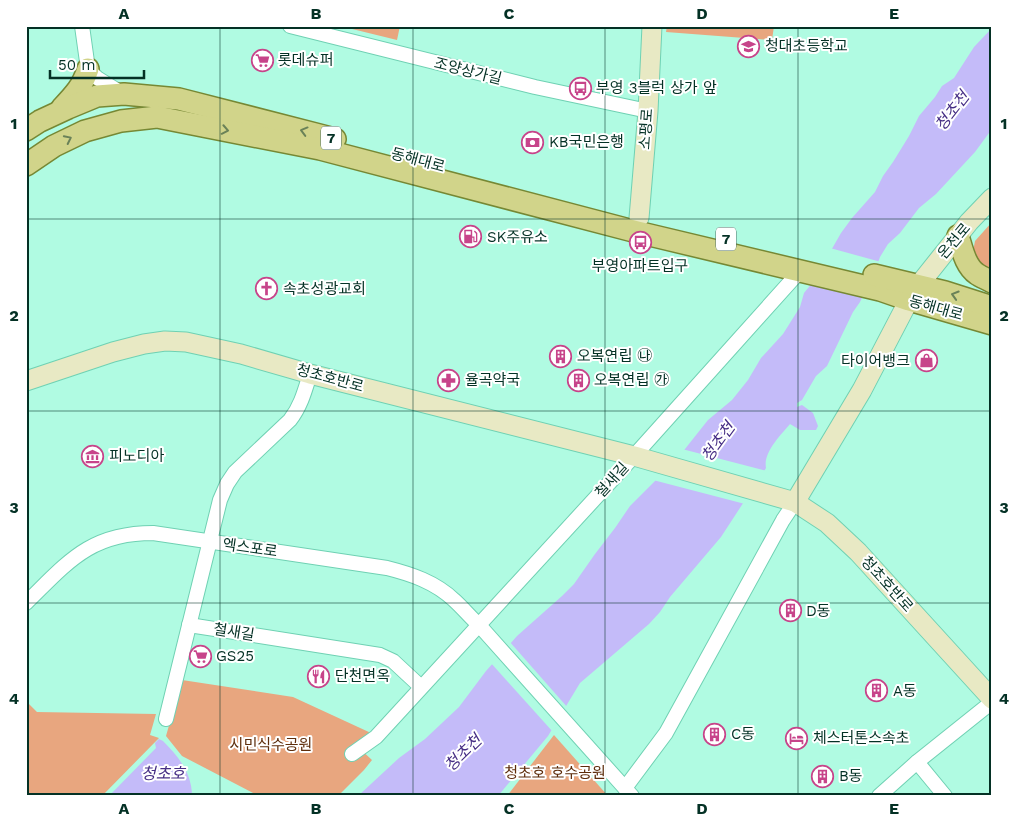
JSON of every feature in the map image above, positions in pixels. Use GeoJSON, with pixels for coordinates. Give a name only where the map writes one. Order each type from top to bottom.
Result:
{"type":"FeatureCollection","features":[{"type":"Feature","properties":{"kind":"main road"},"geometry":{"type":"LineString","coordinates":[[58,113],[83,83],[88,69]]}},
{"type":"Feature","properties":{"kind":"main road","name":"동해대로"},"geometry":{"type":"LineString","coordinates":[[26,130],[40,121],[97,96],[124,94],[179,99],[638,225]]}},
{"type":"Feature","properties":{"kind":"main road","name":"동해대로"},"geometry":{"type":"LineString","coordinates":[[26,165],[54,146],[85,131],[121,121],[158,117],[320,149],[638,225],[806,268],[883,284],[913,293],[992,324]]}},
{"type":"Feature","properties":{"kind":"main road"},"geometry":{"type":"LineString","coordinates":[[958,236],[967,262],[977,274],[992,282]]}},
{"type":"Feature","properties":{"kind":"main road","name":"동해대로"},"geometry":{"type":"LineString","coordinates":[[913,293],[945,292],[992,307]]}},
{"type":"Feature","properties":{"kind":"street"},"geometry":{"type":"LineString","coordinates":[[82,26],[88,69],[102,82],[124,94]]}},
{"type":"Feature","properties":{"kind":"street","name":"조양상가길"},"geometry":{"type":"LineString","coordinates":[[290,26],[535,87],[648,111]]}},
{"type":"Feature","properties":{"kind":"street","name":"소평로"},"geometry":{"type":"LineString","coordinates":[[638,225],[648,111],[652,26]]}},
{"type":"Feature","properties":{"kind":"street","name":"온천로"},"geometry":{"type":"LineString","coordinates":[[795,502],[862,390],[913,293],[958,236],[992,198]]}},
{"type":"Feature","properties":{"kind":"street","name":"철새길"},"geometry":{"type":"LineString","coordinates":[[352,754],[376,737],[806,268]]}},
{"type":"Feature","properties":{"kind":"street","name":"청초호반로"},"geometry":{"type":"LineString","coordinates":[[26,380],[125,348],[165,341],[186,342],[241,354],[310,374],[634,456],[795,502],[827,523],[858,552],[992,701]]}},
{"type":"Feature","properties":{"kind":"street"},"geometry":{"type":"LineString","coordinates":[[166,719],[220,500],[235,472],[296,412],[301,403],[310,374]]}},
{"type":"Feature","properties":{"kind":"street"},"geometry":{"type":"LineString","coordinates":[[629,792],[666,733],[783,520],[795,502]]}},
{"type":"Feature","properties":{"kind":"street","name":"엑스포로"},"geometry":{"type":"LineString","coordinates":[[26,603],[74,558],[88,548],[110,539],[137,533],[153,533],[404,572],[418,577],[454,599],[629,792]]}},
{"type":"Feature","properties":{"kind":"street","name":"철새길"},"geometry":{"type":"LineString","coordinates":[[189,626],[380,655],[393,661],[422,687]]}},
{"type":"Feature","properties":{"kind":"street"},"geometry":{"type":"LineString","coordinates":[[879,796],[992,701]]}},
{"type":"Feature","properties":{"kind":"street"},"geometry":{"type":"LineString","coordinates":[[918,762],[945,796]]}},
{"type":"Feature","properties":{"kind":"green space"},"geometry":{"type":"Polygon","coordinates":[[[340,26],[400,26],[397,40],[340,26]]]}},
{"type":"Feature","properties":{"kind":"green space"},"geometry":{"type":"Polygon","coordinates":[[[667,26],[774,26],[772,40],[666,32],[667,26]]]}},
{"type":"Feature","properties":{"kind":"green space"},"geometry":{"type":"Polygon","coordinates":[[[992,222],[992,277],[982,273],[973,252],[975,241],[992,222]]]}},
{"type":"Feature","properties":{"kind":"green space","name":"시민식수공원"},"geometry":{"type":"Polygon","coordinates":[[[182,680],[293,697],[371,733],[358,747],[372,760],[338,796],[259,796],[182,756],[166,736],[182,680]]]}},
{"type":"Feature","properties":{"kind":"green space"},"geometry":{"type":"Polygon","coordinates":[[[26,701],[37,712],[156,714],[150,735],[159,738],[102,796],[26,796],[26,701]]]}},
{"type":"Feature","properties":{"kind":"green space","name":"청초호 호수공원"},"geometry":{"type":"Polygon","coordinates":[[[554,735],[608,796],[507,796],[554,735]]]}},
{"type":"Feature","properties":{"kind":"water","name":"청초천"},"geometry":{"type":"Polygon","coordinates":[[[992,28],[992,131],[936,194],[919,208],[900,233],[888,244],[880,257],[860,302],[853,312],[827,366],[816,376],[802,400],[797,403],[797,407],[802,405],[813,413],[818,426],[816,430],[800,430],[790,424],[770,450],[767,456],[766,468],[721,537],[649,624],[580,683],[548,736],[498,796],[358,796],[399,758],[425,739],[459,707],[486,671],[517,636],[574,584],[630,506],[677,459],[708,420],[732,400],[748,380],[761,358],[783,334],[800,307],[804,293],[813,282],[841,233],[875,192],[919,116],[942,86],[954,78],[974,47],[992,28]]]}},
{"type":"Feature","properties":{"kind":"water","name":"청초호"},"geometry":{"type":"Polygon","coordinates":[[[159,739],[169,747],[187,772],[192,796],[109,796],[156,748],[155,743],[159,739]]]}},
{"type":"Feature","properties":{"kind":"pier"},"geometry":{"type":"Polygon","coordinates":[[[830,248],[881,262],[864,298],[808,284],[819,269],[830,248]]]}},
{"type":"Feature","properties":{"kind":"pier"},"geometry":{"type":"Polygon","coordinates":[[[682,449],[767,471],[745,504],[653,480],[682,449]]]}},
{"type":"Feature","properties":{"kind":"pier"},"geometry":{"type":"Polygon","coordinates":[[[509,641],[568,708],[553,732],[490,662],[509,641]]]}},
{"type":"Feature","properties":{"kind":"place","name":"청대초등학교"},"geometry":{"type":"Point","coordinates":[749,46]}},
{"type":"Feature","properties":{"kind":"place","name":"롯데슈퍼"},"geometry":{"type":"Point","coordinates":[262,60]}},
{"type":"Feature","properties":{"kind":"place","name":"부영 3블럭 상가 앞"},"geometry":{"type":"Point","coordinates":[580,88]}},
{"type":"Feature","properties":{"kind":"place","name":"KB국민은행"},"geometry":{"type":"Point","coordinates":[533,142]}},
{"type":"Feature","properties":{"kind":"place","name":"SK주유소"},"geometry":{"type":"Point","coordinates":[471,237]}},
{"type":"Feature","properties":{"kind":"place","name":"부영아파트입구"},"geometry":{"type":"Point","coordinates":[640,243]}},
{"type":"Feature","properties":{"kind":"place","name":"속초성광교회"},"geometry":{"type":"Point","coordinates":[267,289]}},
{"type":"Feature","properties":{"kind":"place","name":"오복연립 ㉯"},"geometry":{"type":"Point","coordinates":[561,356]}},
{"type":"Feature","properties":{"kind":"place","name":"타이어뱅크"},"geometry":{"type":"Point","coordinates":[926,361]}},
{"type":"Feature","properties":{"kind":"place","name":"율곡약국"},"geometry":{"type":"Point","coordinates":[449,380]}},
{"type":"Feature","properties":{"kind":"place","name":"오복연립 ㉮"},"geometry":{"type":"Point","coordinates":[578,380]}},
{"type":"Feature","properties":{"kind":"place","name":"피노디아"},"geometry":{"type":"Point","coordinates":[93,456]}},
{"type":"Feature","properties":{"kind":"place","name":"D동"},"geometry":{"type":"Point","coordinates":[790,611]}},
{"type":"Feature","properties":{"kind":"place","name":"GS25"},"geometry":{"type":"Point","coordinates":[200,656]}},
{"type":"Feature","properties":{"kind":"place","name":"단천면옥"},"geometry":{"type":"Point","coordinates":[319,676]}},
{"type":"Feature","properties":{"kind":"place","name":"A동"},"geometry":{"type":"Point","coordinates":[877,691]}},
{"type":"Feature","properties":{"kind":"place","name":"C동"},"geometry":{"type":"Point","coordinates":[715,734]}},
{"type":"Feature","properties":{"kind":"place","name":"체스터톤스속초"},"geometry":{"type":"Point","coordinates":[797,738]}},
{"type":"Feature","properties":{"kind":"place","name":"B동"},"geometry":{"type":"Point","coordinates":[823,776]}}]}
